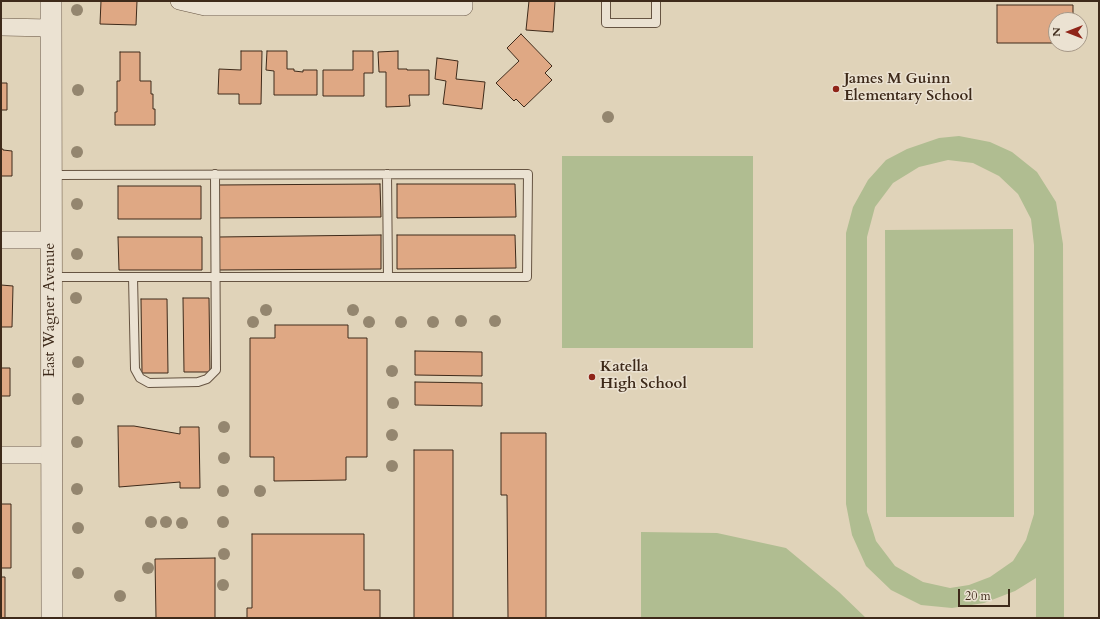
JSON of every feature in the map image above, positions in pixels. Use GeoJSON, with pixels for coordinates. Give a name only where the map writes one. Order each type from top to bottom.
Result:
{"type":"FeatureCollection","features":[{"type":"Feature","properties":{"kind":"street","name":"East Wagner Avenue"},"geometry":{"type":"LineString","coordinates":[[51,1],[52,618]]}},
{"type":"Feature","properties":{"kind":"street"},"geometry":{"type":"LineString","coordinates":[[178,1],[205,7],[464,4]]}},
{"type":"Feature","properties":{"kind":"street"},"geometry":{"type":"LineString","coordinates":[[1,27],[51,28]]}},
{"type":"Feature","properties":{"kind":"street"},"geometry":{"type":"LineString","coordinates":[[1,240],[51,240]]}},
{"type":"Feature","properties":{"kind":"street"},"geometry":{"type":"LineString","coordinates":[[1,455],[52,455]]}},
{"type":"Feature","properties":{"kind":"lane"},"geometry":{"type":"LineString","coordinates":[[606,1],[606,24],[656,23],[656,1]]}},
{"type":"Feature","properties":{"kind":"lane"},"geometry":{"type":"LineString","coordinates":[[133,277],[134,369],[140,378],[149,383],[198,382],[207,379],[216,370],[215,174]]}},
{"type":"Feature","properties":{"kind":"lane"},"geometry":{"type":"LineString","coordinates":[[387,174],[388,277]]}},
{"type":"Feature","properties":{"kind":"lane"},"geometry":{"type":"LineString","coordinates":[[51,175],[528,174],[527,277],[51,277]]}},
{"type":"Feature","properties":{"kind":"green space"},"geometry":{"type":"Polygon","coordinates":[[[959,136],[990,142],[1012,152],[1037,172],[1056,202],[1063,244],[1064,618],[1036,618],[1036,578],[1015,591],[984,603],[952,608],[921,605],[891,590],[866,566],[852,535],[846,504],[846,233],[853,207],[868,180],[886,160],[907,149],[939,138],[959,136]],[[948,160],[919,167],[893,183],[875,207],[867,237],[867,512],[876,541],[895,566],[923,582],[950,588],[969,585],[990,577],[1013,561],[1026,540],[1034,514],[1034,245],[1031,219],[1018,194],[999,176],[973,163],[948,160]]]}},
{"type":"Feature","properties":{"kind":"green space"},"geometry":{"type":"Polygon","coordinates":[[[562,156],[753,156],[753,348],[562,348],[562,156]]]}},
{"type":"Feature","properties":{"kind":"green space"},"geometry":{"type":"Polygon","coordinates":[[[1013,229],[1014,517],[886,517],[885,230],[1013,229]]]}},
{"type":"Feature","properties":{"kind":"green space"},"geometry":{"type":"Polygon","coordinates":[[[641,532],[717,533],[786,548],[839,592],[866,618],[641,618],[641,532]]]}},
{"type":"Feature","properties":{"kind":"building"},"geometry":{"type":"Polygon","coordinates":[[[101,1],[137,1],[136,25],[100,24],[101,1]]]}},
{"type":"Feature","properties":{"kind":"building"},"geometry":{"type":"Polygon","coordinates":[[[529,1],[555,1],[553,32],[526,30],[529,1]]]}},
{"type":"Feature","properties":{"kind":"building"},"geometry":{"type":"Polygon","coordinates":[[[997,5],[1073,5],[1073,12],[1048,12],[1048,43],[997,43],[997,5]]]}},
{"type":"Feature","properties":{"kind":"building"},"geometry":{"type":"Polygon","coordinates":[[[521,34],[552,66],[545,73],[552,80],[524,107],[516,99],[514,101],[496,83],[519,61],[507,48],[521,34]]]}},
{"type":"Feature","properties":{"kind":"building"},"geometry":{"type":"Polygon","coordinates":[[[241,51],[262,51],[261,104],[239,104],[239,94],[218,94],[219,69],[241,70],[241,51]]]}},
{"type":"Feature","properties":{"kind":"building"},"geometry":{"type":"Polygon","coordinates":[[[267,51],[287,51],[287,69],[294,69],[294,71],[303,72],[303,70],[317,70],[317,95],[274,95],[274,71],[266,70],[267,51]]]}},
{"type":"Feature","properties":{"kind":"building"},"geometry":{"type":"Polygon","coordinates":[[[353,51],[373,51],[373,73],[364,73],[364,96],[323,96],[323,70],[353,70],[353,51]]]}},
{"type":"Feature","properties":{"kind":"building"},"geometry":{"type":"Polygon","coordinates":[[[398,51],[398,69],[429,70],[429,95],[409,95],[410,106],[386,107],[386,72],[379,72],[378,52],[398,51]]]}},
{"type":"Feature","properties":{"kind":"building"},"geometry":{"type":"Polygon","coordinates":[[[120,52],[140,52],[140,81],[151,81],[153,109],[155,109],[155,125],[115,125],[115,112],[117,112],[117,81],[120,81],[120,52]]]}},
{"type":"Feature","properties":{"kind":"building"},"geometry":{"type":"Polygon","coordinates":[[[437,58],[458,61],[456,79],[485,82],[482,109],[443,104],[446,81],[435,79],[437,58]]]}},
{"type":"Feature","properties":{"kind":"building"},"geometry":{"type":"Polygon","coordinates":[[[1,83],[7,83],[7,110],[1,110],[1,83]]]}},
{"type":"Feature","properties":{"kind":"building"},"geometry":{"type":"Polygon","coordinates":[[[1,149],[12,151],[12,176],[1,176],[1,149]]]}},
{"type":"Feature","properties":{"kind":"building"},"geometry":{"type":"Polygon","coordinates":[[[380,184],[381,217],[218,218],[217,185],[380,184]]]}},
{"type":"Feature","properties":{"kind":"building"},"geometry":{"type":"Polygon","coordinates":[[[397,184],[515,184],[516,217],[397,218],[397,184]]]}},
{"type":"Feature","properties":{"kind":"building"},"geometry":{"type":"Polygon","coordinates":[[[118,186],[201,186],[201,219],[118,219],[118,186]]]}},
{"type":"Feature","properties":{"kind":"building"},"geometry":{"type":"Polygon","coordinates":[[[381,235],[381,269],[218,270],[218,237],[381,235]]]}},
{"type":"Feature","properties":{"kind":"building"},"geometry":{"type":"Polygon","coordinates":[[[397,235],[515,235],[516,268],[397,269],[397,235]]]}},
{"type":"Feature","properties":{"kind":"building"},"geometry":{"type":"Polygon","coordinates":[[[118,237],[202,237],[202,270],[119,270],[118,237]]]}},
{"type":"Feature","properties":{"kind":"building"},"geometry":{"type":"Polygon","coordinates":[[[1,285],[13,286],[12,327],[1,327],[1,285]]]}},
{"type":"Feature","properties":{"kind":"building"},"geometry":{"type":"Polygon","coordinates":[[[183,298],[209,298],[210,372],[184,372],[183,298]]]}},
{"type":"Feature","properties":{"kind":"building"},"geometry":{"type":"Polygon","coordinates":[[[141,299],[167,299],[168,373],[142,373],[141,299]]]}},
{"type":"Feature","properties":{"kind":"building"},"geometry":{"type":"Polygon","coordinates":[[[275,325],[348,325],[348,338],[367,338],[367,457],[346,457],[346,480],[274,481],[274,457],[250,457],[250,338],[275,338],[275,325]]]}},
{"type":"Feature","properties":{"kind":"building"},"geometry":{"type":"Polygon","coordinates":[[[415,351],[482,352],[482,376],[415,375],[415,351]]]}},
{"type":"Feature","properties":{"kind":"building"},"geometry":{"type":"Polygon","coordinates":[[[1,368],[10,368],[10,396],[1,396],[1,368]]]}},
{"type":"Feature","properties":{"kind":"building"},"geometry":{"type":"Polygon","coordinates":[[[415,382],[482,383],[482,406],[415,405],[415,382]]]}},
{"type":"Feature","properties":{"kind":"building"},"geometry":{"type":"Polygon","coordinates":[[[118,426],[134,426],[180,434],[180,427],[199,427],[200,488],[180,488],[180,482],[119,487],[118,426]]]}},
{"type":"Feature","properties":{"kind":"building"},"geometry":{"type":"Polygon","coordinates":[[[501,433],[546,433],[546,618],[508,618],[507,495],[501,495],[501,433]]]}},
{"type":"Feature","properties":{"kind":"building"},"geometry":{"type":"Polygon","coordinates":[[[414,450],[453,450],[453,618],[414,618],[414,450]]]}},
{"type":"Feature","properties":{"kind":"building"},"geometry":{"type":"Polygon","coordinates":[[[1,504],[11,504],[11,568],[1,568],[1,504]]]}},
{"type":"Feature","properties":{"kind":"building"},"geometry":{"type":"Polygon","coordinates":[[[252,534],[364,534],[364,590],[380,590],[380,618],[247,618],[247,608],[252,608],[252,534]]]}},
{"type":"Feature","properties":{"kind":"building"},"geometry":{"type":"Polygon","coordinates":[[[215,558],[215,618],[156,618],[155,559],[215,558]]]}},
{"type":"Feature","properties":{"kind":"building"},"geometry":{"type":"Polygon","coordinates":[[[1,577],[5,577],[5,618],[1,618],[1,577]]]}},
{"type":"Feature","properties":{"kind":"place","name":"James M Guinn Elementary School"},"geometry":{"type":"Point","coordinates":[836,89]}},
{"type":"Feature","properties":{"kind":"place","name":"Katella High School"},"geometry":{"type":"Point","coordinates":[592,377]}}]}
